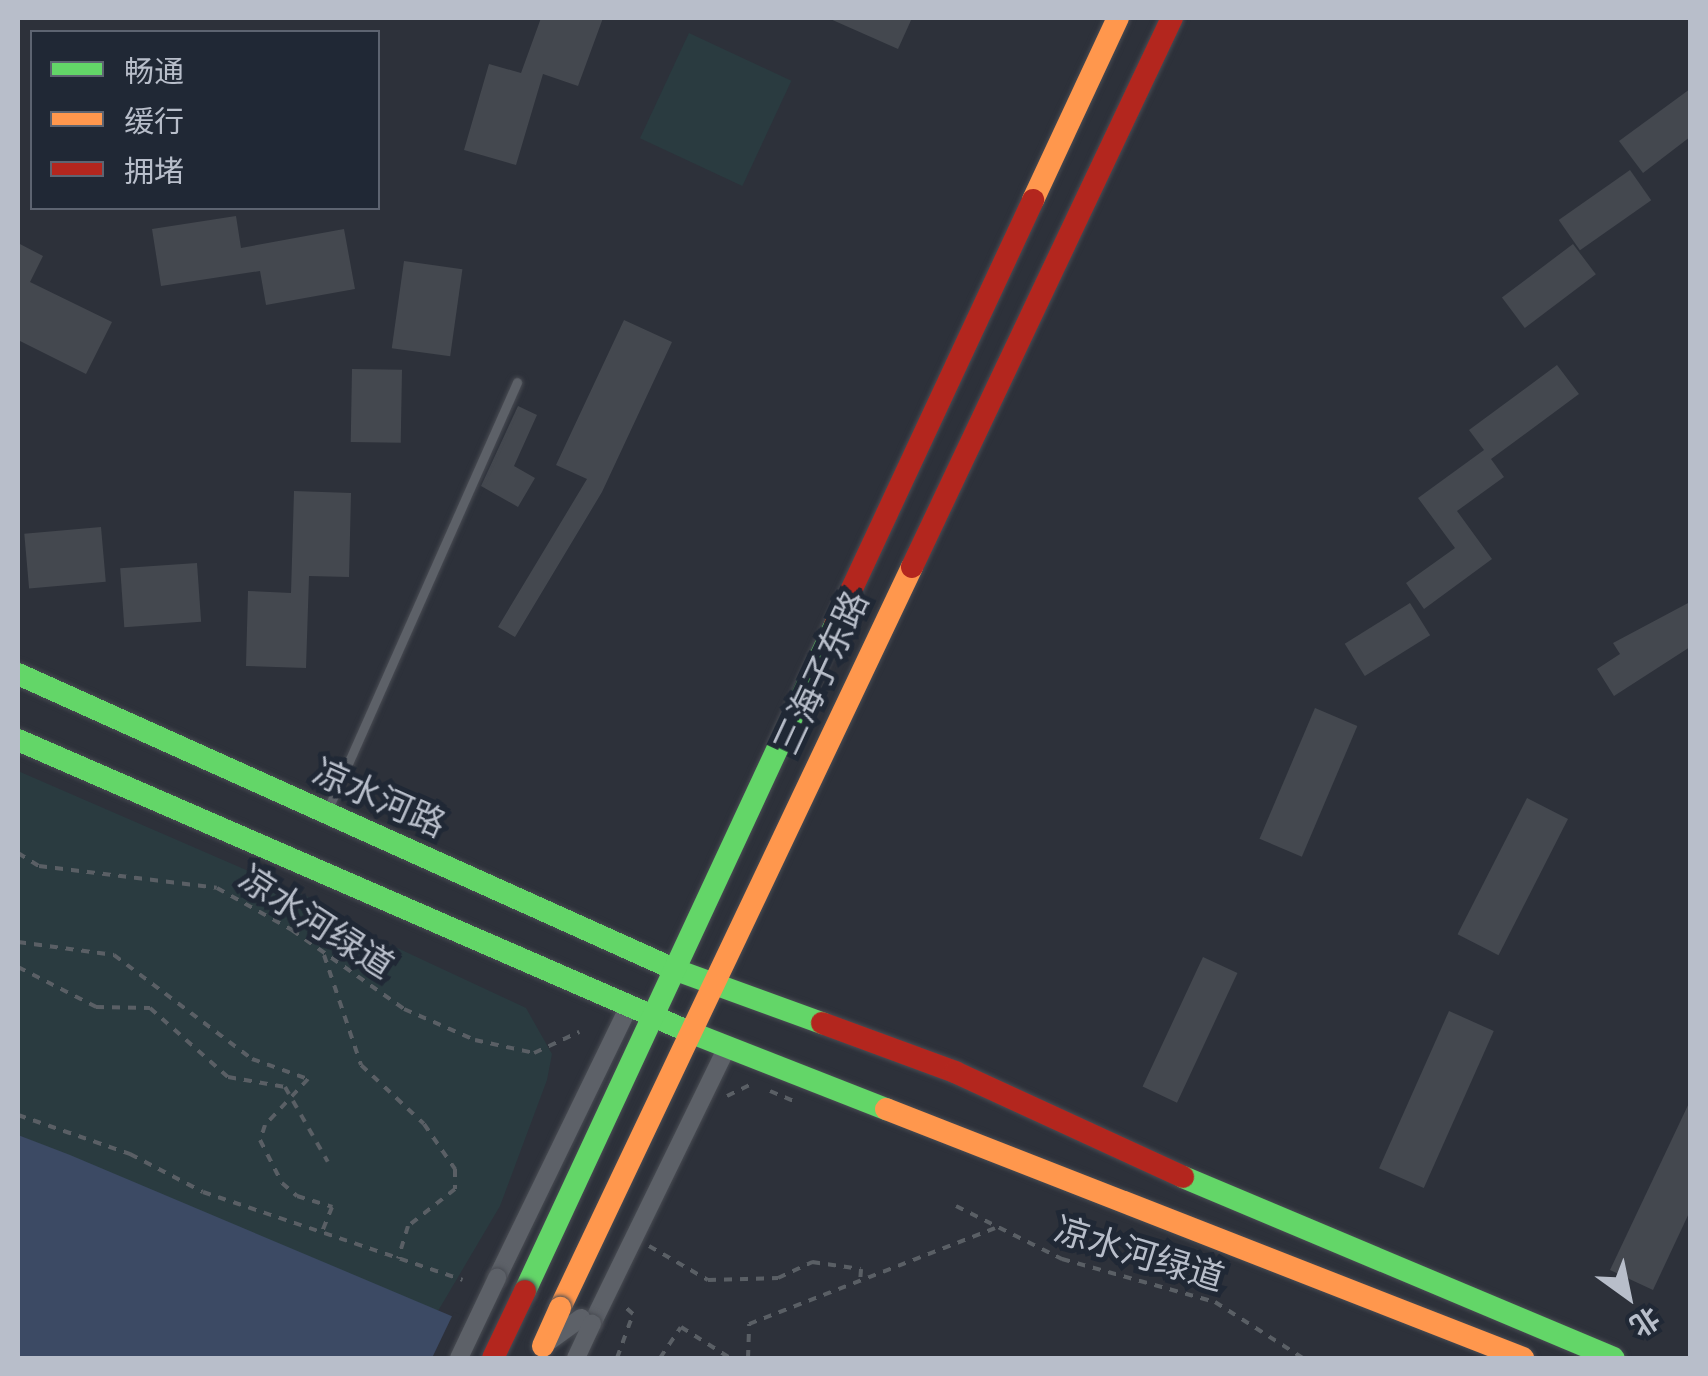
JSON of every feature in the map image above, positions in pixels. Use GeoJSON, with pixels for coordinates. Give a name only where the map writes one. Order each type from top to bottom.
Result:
{"type":"FeatureCollection","features":[{"type":"Feature","properties":{"kind":"street","name":"三海子东路"},"geometry":{"type":"LineString","coordinates":[[493,1358],[508,1327],[508,1278],[656,1018],[1118,18]]}},
{"type":"Feature","properties":{"kind":"street","name":"三海子东路"},"geometry":{"type":"LineString","coordinates":[[540,1352],[578,1317],[712,985],[1172,18]]}},
{"type":"Feature","properties":{"kind":"street","name":"凉水河路"},"geometry":{"type":"LineString","coordinates":[[18,674],[676,970],[955,1072],[1286,1226],[1612,1358]]}},
{"type":"Feature","properties":{"kind":"street"},"geometry":{"type":"LineString","coordinates":[[18,740],[692,1033],[1523,1358]]}},
{"type":"Feature","properties":{"kind":"street"},"geometry":{"type":"LineString","coordinates":[[459,1358],[508,1278],[629,1006]]}},
{"type":"Feature","properties":{"kind":"street"},"geometry":{"type":"LineString","coordinates":[[576,1358],[578,1317],[601,1304],[727,1046]]}},
{"type":"Feature","properties":{"kind":"lane"},"geometry":{"type":"LineString","coordinates":[[326,814],[517,382]]}},
{"type":"Feature","properties":{"kind":"path","name":"凉水河绿道"},"geometry":{"type":"LineString","coordinates":[[18,853],[38,866],[217,888],[404,1009],[475,1040],[534,1052],[579,1032]]}},
{"type":"Feature","properties":{"kind":"path"},"geometry":{"type":"LineString","coordinates":[[18,942],[114,956],[252,1059],[308,1079],[264,1126],[260,1140],[282,1184],[296,1196],[332,1207],[321,1234]]}},
{"type":"Feature","properties":{"kind":"path"},"geometry":{"type":"LineString","coordinates":[[324,955],[361,1065],[424,1124],[455,1169],[455,1189],[408,1226],[398,1259]]}},
{"type":"Feature","properties":{"kind":"path"},"geometry":{"type":"LineString","coordinates":[[18,967],[96,1007],[150,1008],[228,1077],[285,1087],[328,1162]]}},
{"type":"Feature","properties":{"kind":"path"},"geometry":{"type":"LineString","coordinates":[[722,1102],[748,1082],[794,1100]]}},
{"type":"Feature","properties":{"kind":"path"},"geometry":{"type":"LineString","coordinates":[[18,1115],[92,1138],[203,1192],[462,1280]]}},
{"type":"Feature","properties":{"kind":"path","name":"凉水河绿道"},"geometry":{"type":"LineString","coordinates":[[956,1206],[1062,1260],[1215,1302],[1303,1358]]}},
{"type":"Feature","properties":{"kind":"path"},"geometry":{"type":"LineString","coordinates":[[748,1358],[749,1324],[860,1285],[994,1228]]}},
{"type":"Feature","properties":{"kind":"path"},"geometry":{"type":"LineString","coordinates":[[641,1260],[657,1230]]}},
{"type":"Feature","properties":{"kind":"path"},"geometry":{"type":"LineString","coordinates":[[649,1246],[708,1280],[778,1278],[812,1262],[861,1269],[860,1285]]}},
{"type":"Feature","properties":{"kind":"path"},"geometry":{"type":"LineString","coordinates":[[617,1358],[633,1314],[618,1303],[626,1289]]}},
{"type":"Feature","properties":{"kind":"path"},"geometry":{"type":"LineString","coordinates":[[660,1358],[681,1328],[730,1358]]}},
{"type":"Feature","properties":{"kind":"path"},"geometry":{"type":"LineString","coordinates":[[616,1342],[624,1344]]}},
{"type":"Feature","properties":{"kind":"shaded area"},"geometry":{"type":"Polygon","coordinates":[[[689,33],[791,81],[742,186],[640,138],[689,33]]]}},
{"type":"Feature","properties":{"kind":"shaded area"},"geometry":{"type":"Polygon","coordinates":[[[18,771],[315,900],[378,939],[526,1008],[552,1054],[547,1080],[500,1206],[438,1311],[18,1135],[18,771]]]}},
{"type":"Feature","properties":{"kind":"water"},"geometry":{"type":"Polygon","coordinates":[[[18,1135],[70,1155],[551,1358],[18,1358],[18,1135]]]}},
{"type":"Feature","properties":{"kind":"pier"},"geometry":{"type":"Polygon","coordinates":[[[454,1312],[553,1354],[556,1358],[432,1358],[454,1312]]]}},
{"type":"Feature","properties":{"kind":"building"},"geometry":{"type":"Polygon","coordinates":[[[541,18],[603,18],[578,86],[543,74],[516,165],[464,150],[489,64],[521,73],[541,18]]]}},
{"type":"Feature","properties":{"kind":"building"},"geometry":{"type":"Polygon","coordinates":[[[828,18],[912,18],[898,49],[828,18]]]}},
{"type":"Feature","properties":{"kind":"building"},"geometry":{"type":"Polygon","coordinates":[[[1690,89],[1690,137],[1643,173],[1619,141],[1690,89]]]}},
{"type":"Feature","properties":{"kind":"building"},"geometry":{"type":"Polygon","coordinates":[[[1630,170],[1651,200],[1580,250],[1559,220],[1630,170]]]}},
{"type":"Feature","properties":{"kind":"building"},"geometry":{"type":"Polygon","coordinates":[[[236,216],[241,248],[344,229],[355,289],[266,305],[260,271],[161,286],[152,229],[236,216]]]}},
{"type":"Feature","properties":{"kind":"building"},"geometry":{"type":"Polygon","coordinates":[[[18,243],[43,256],[30,282],[112,322],[86,374],[18,340],[18,243]]]}},
{"type":"Feature","properties":{"kind":"building"},"geometry":{"type":"Polygon","coordinates":[[[1573,244],[1596,274],[1525,328],[1502,298],[1573,244]]]}},
{"type":"Feature","properties":{"kind":"building"},"geometry":{"type":"Polygon","coordinates":[[[404,261],[462,269],[450,356],[392,348],[404,261]]]}},
{"type":"Feature","properties":{"kind":"building"},"geometry":{"type":"Polygon","coordinates":[[[624,320],[672,342],[602,492],[515,637],[498,627],[587,479],[556,465],[624,320]]]}},
{"type":"Feature","properties":{"kind":"building"},"geometry":{"type":"Polygon","coordinates":[[[1557,365],[1579,394],[1491,459],[1504,477],[1457,511],[1492,559],[1424,609],[1406,583],[1455,548],[1418,498],[1484,450],[1469,430],[1557,365]]]}},
{"type":"Feature","properties":{"kind":"building"},"geometry":{"type":"Polygon","coordinates":[[[352,369],[402,370],[401,443],[351,442],[352,369]]]}},
{"type":"Feature","properties":{"kind":"building"},"geometry":{"type":"Polygon","coordinates":[[[518,406],[537,415],[514,466],[535,478],[518,507],[481,486],[518,406]]]}},
{"type":"Feature","properties":{"kind":"building"},"geometry":{"type":"Polygon","coordinates":[[[294,491],[351,493],[349,577],[309,576],[306,668],[246,666],[248,591],[291,593],[294,491]]]}},
{"type":"Feature","properties":{"kind":"building"},"geometry":{"type":"Polygon","coordinates":[[[101,527],[106,582],[29,589],[24,534],[101,527]]]}},
{"type":"Feature","properties":{"kind":"building"},"geometry":{"type":"Polygon","coordinates":[[[197,563],[201,622],[124,627],[120,568],[197,563]]]}},
{"type":"Feature","properties":{"kind":"building"},"geometry":{"type":"Polygon","coordinates":[[[1690,602],[1690,647],[1614,696],[1597,669],[1620,654],[1613,643],[1690,602]]]}},
{"type":"Feature","properties":{"kind":"building"},"geometry":{"type":"Polygon","coordinates":[[[1410,603],[1430,635],[1365,676],[1345,644],[1410,603]]]}},
{"type":"Feature","properties":{"kind":"building"},"geometry":{"type":"Polygon","coordinates":[[[1315,708],[1357,726],[1302,857],[1260,839],[1315,708]]]}},
{"type":"Feature","properties":{"kind":"building"},"geometry":{"type":"Polygon","coordinates":[[[1527,798],[1568,819],[1499,955],[1458,934],[1527,798]]]}},
{"type":"Feature","properties":{"kind":"building"},"geometry":{"type":"Polygon","coordinates":[[[1203,957],[1237,973],[1177,1103],[1143,1087],[1203,957]]]}},
{"type":"Feature","properties":{"kind":"building"},"geometry":{"type":"Polygon","coordinates":[[[1449,1011],[1494,1031],[1424,1188],[1379,1168],[1449,1011]]]}},
{"type":"Feature","properties":{"kind":"building"},"geometry":{"type":"Polygon","coordinates":[[[1690,1101],[1690,1211],[1653,1290],[1610,1270],[1690,1101]]]}},
{"type":"Feature","properties":{"kind":"traffic: fast"},"geometry":{"type":"LineString","coordinates":[[525,1291],[835,625]]}},
{"type":"Feature","properties":{"kind":"traffic: fast"},"geometry":{"type":"LineString","coordinates":[[18,674],[676,970],[822,1023]]}},
{"type":"Feature","properties":{"kind":"traffic: fast"},"geometry":{"type":"LineString","coordinates":[[18,740],[692,1033],[886,1109]]}},
{"type":"Feature","properties":{"kind":"traffic: fast"},"geometry":{"type":"LineString","coordinates":[[1183,1177],[1613,1358]]}},
{"type":"Feature","properties":{"kind":"traffic: slow"},"geometry":{"type":"LineString","coordinates":[[1033,200],[1118,18]]}},
{"type":"Feature","properties":{"kind":"traffic: slow"},"geometry":{"type":"LineString","coordinates":[[560,1308],[912,567]]}},
{"type":"Feature","properties":{"kind":"traffic: slow"},"geometry":{"type":"LineString","coordinates":[[886,1109],[1523,1358]]}},
{"type":"Feature","properties":{"kind":"traffic: slow"},"geometry":{"type":"LineString","coordinates":[[543,1346],[560,1308]]}},
{"type":"Feature","properties":{"kind":"traffic: jam"},"geometry":{"type":"LineString","coordinates":[[912,567],[1172,18]]}},
{"type":"Feature","properties":{"kind":"traffic: jam"},"geometry":{"type":"LineString","coordinates":[[835,625],[1033,200]]}},
{"type":"Feature","properties":{"kind":"traffic: jam"},"geometry":{"type":"LineString","coordinates":[[822,1023],[955,1072],[1183,1177]]}},
{"type":"Feature","properties":{"kind":"traffic: jam"},"geometry":{"type":"LineString","coordinates":[[493,1358],[525,1291]]}}]}
